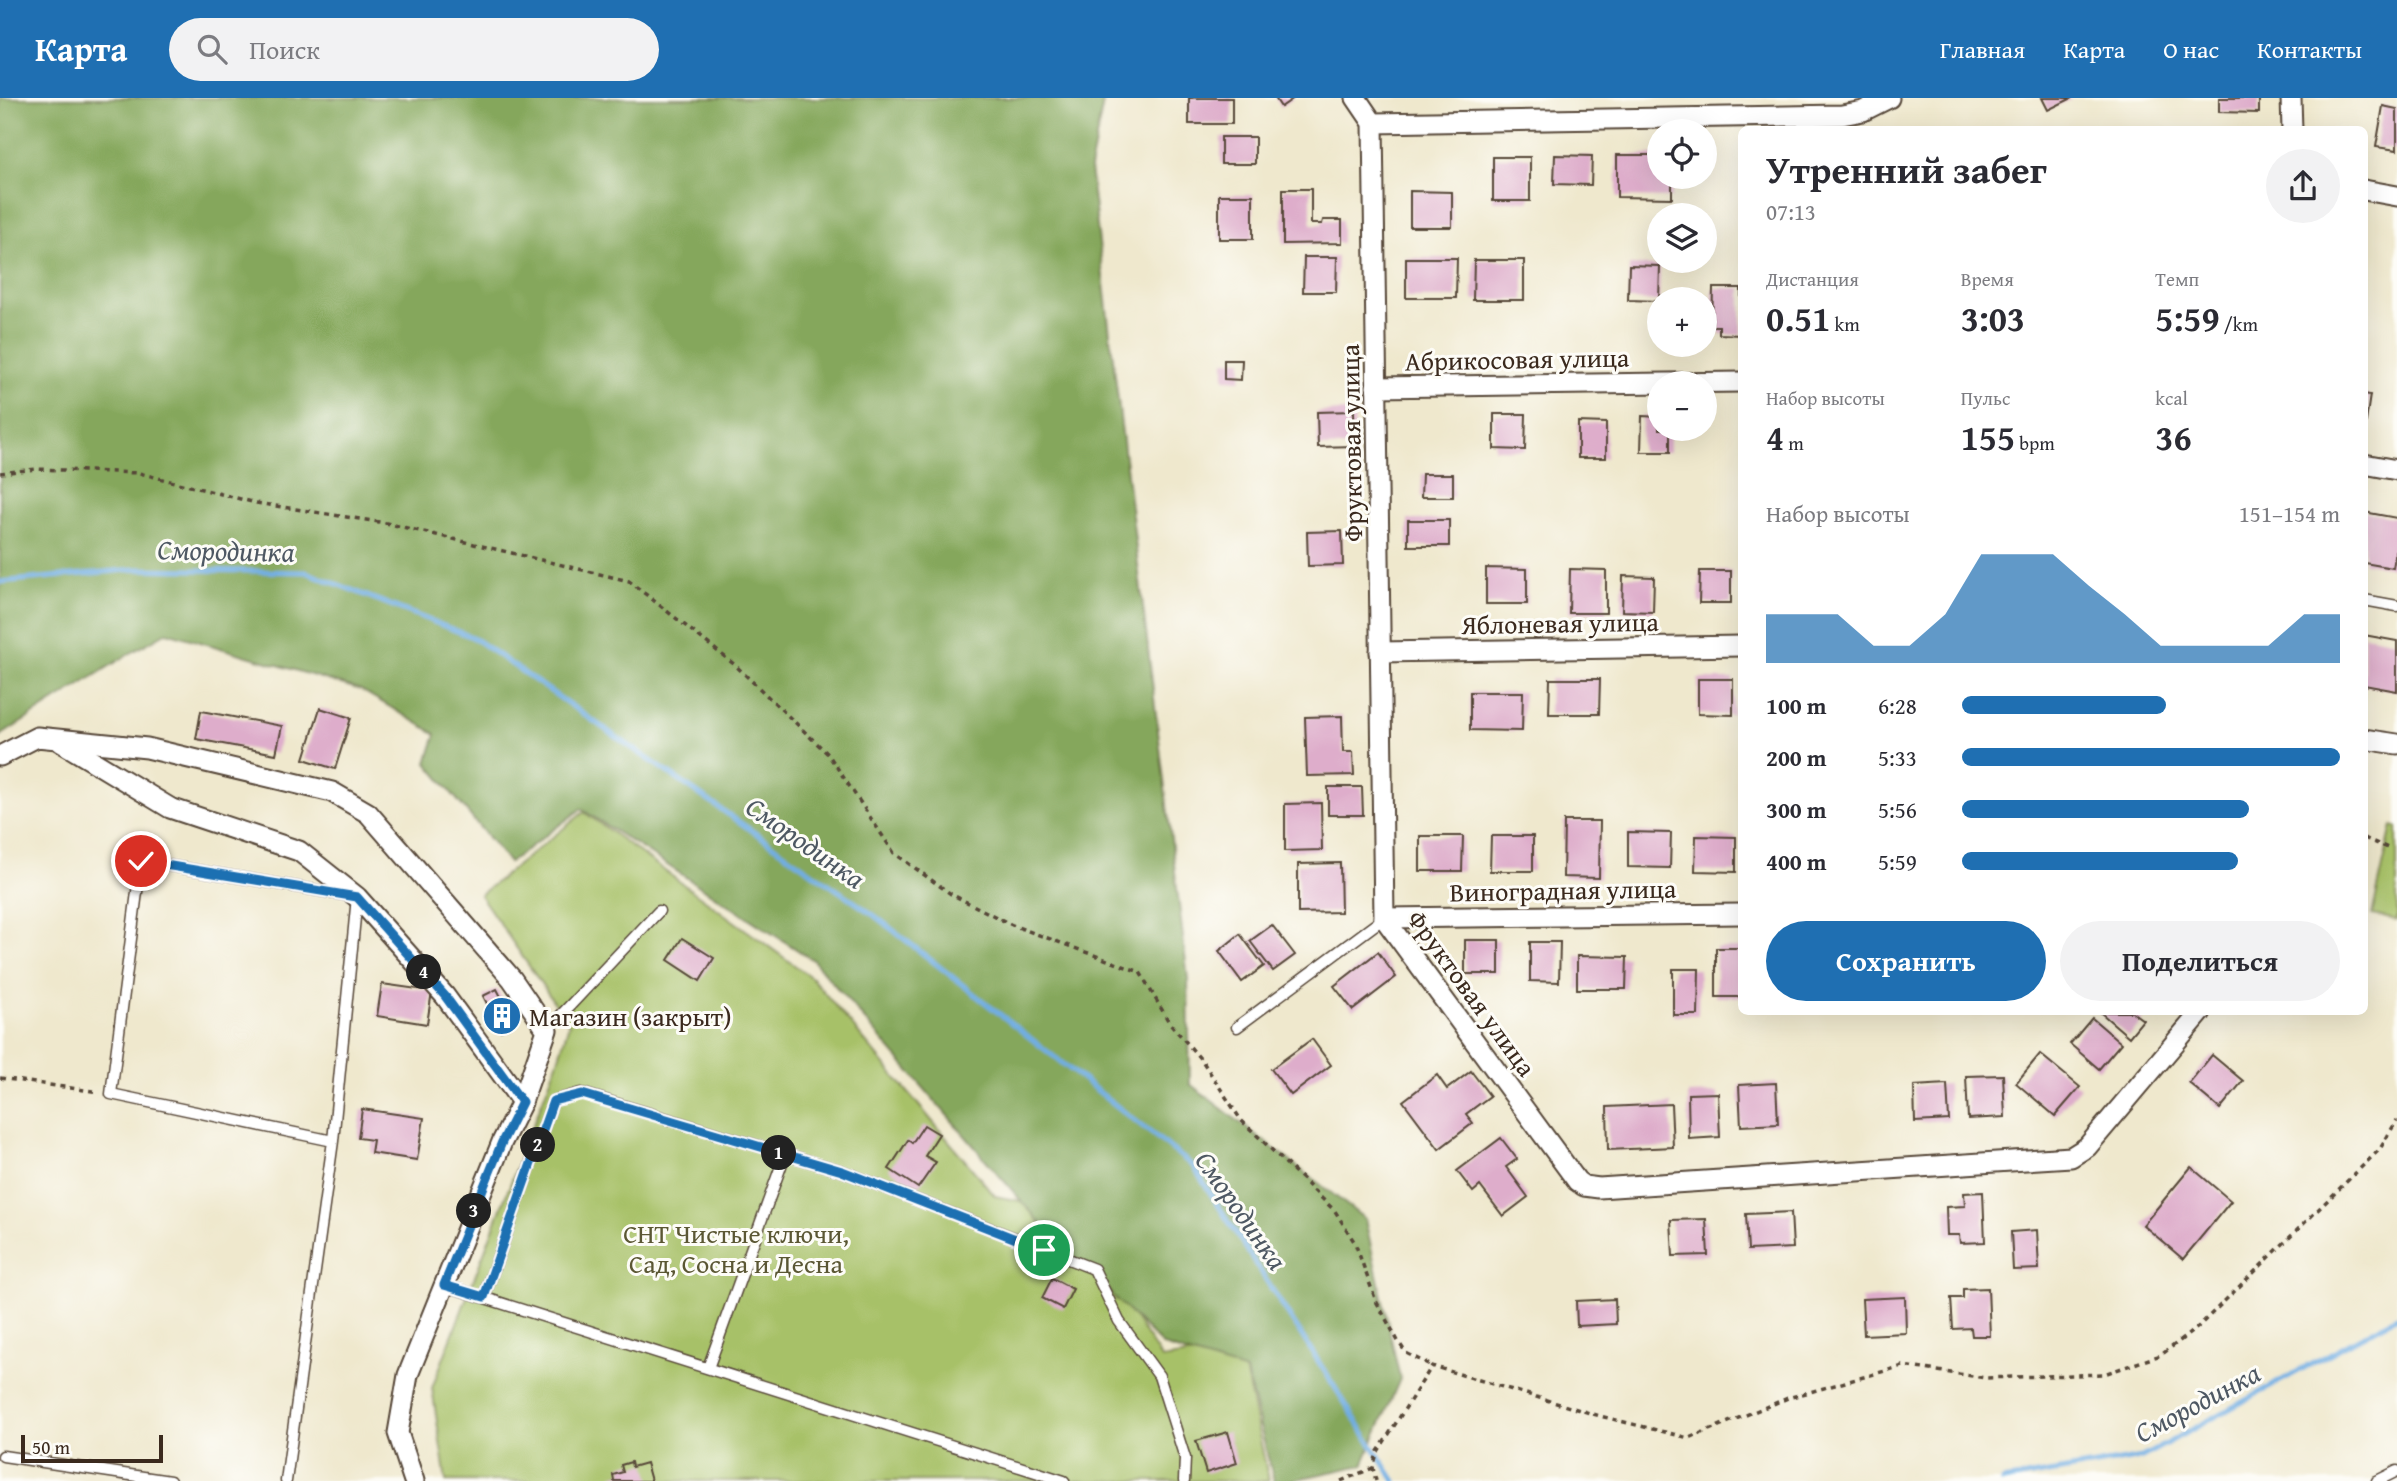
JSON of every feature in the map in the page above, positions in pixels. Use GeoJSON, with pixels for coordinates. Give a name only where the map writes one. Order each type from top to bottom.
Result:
{"type":"FeatureCollection","features":[{"type":"Feature","properties":{"kind":"street"},"geometry":{"type":"LineString","coordinates":[[1356,98],[1373,123],[1842,115],[1863,111],[1889,98]]}},
{"type":"Feature","properties":{"kind":"street"},"geometry":{"type":"LineString","coordinates":[[2291,98],[2292,126]]}},
{"type":"Feature","properties":{"kind":"street","name":"Фруктовая улица"},"geometry":{"type":"LineString","coordinates":[[1373,123],[1384,918],[1577,1181],[1591,1188],[2071,1157],[2087,1147],[2199,1015]]}},
{"type":"Feature","properties":{"kind":"street"},"geometry":{"type":"LineString","coordinates":[[2368,191],[2397,196]]}},
{"type":"Feature","properties":{"kind":"street","name":"Абрикосовая улица"},"geometry":{"type":"LineString","coordinates":[[1376,387],[1738,382]]}},
{"type":"Feature","properties":{"kind":"street"},"geometry":{"type":"LineString","coordinates":[[2368,465],[2397,470]]}},
{"type":"Feature","properties":{"kind":"street","name":"Яблоневая улица"},"geometry":{"type":"LineString","coordinates":[[1380,652],[1738,646]]}},
{"type":"Feature","properties":{"kind":"street"},"geometry":{"type":"LineString","coordinates":[[0,756],[37,737],[148,748],[332,792],[368,813],[512,979],[547,1030],[522,1102],[502,1142],[408,1375],[398,1433],[414,1481]]}},
{"type":"Feature","properties":{"kind":"street"},"geometry":{"type":"LineString","coordinates":[[54,738],[170,808],[299,851],[357,897],[445,996],[522,1102]]}},
{"type":"Feature","properties":{"kind":"street"},"geometry":{"type":"LineString","coordinates":[[2368,739],[2397,744]]}},
{"type":"Feature","properties":{"kind":"street","name":"Виноградная улица"},"geometry":{"type":"LineString","coordinates":[[1384,918],[1738,914]]}},
{"type":"Feature","properties":{"kind":"lane"},"geometry":{"type":"LineString","coordinates":[[2368,601],[2397,606]]}},
{"type":"Feature","properties":{"kind":"lane"},"geometry":{"type":"LineString","coordinates":[[286,1481],[334,1141],[357,897],[141,861],[111,1094],[334,1141]]}},
{"type":"Feature","properties":{"kind":"lane"},"geometry":{"type":"LineString","coordinates":[[547,1030],[659,911]]}},
{"type":"Feature","properties":{"kind":"lane"},"geometry":{"type":"LineString","coordinates":[[1237,1027],[1384,918]]}},
{"type":"Feature","properties":{"kind":"lane"},"geometry":{"type":"LineString","coordinates":[[484,1297],[553,1101],[582,1094],[842,1171],[1094,1269],[1119,1321],[1159,1376],[1185,1458],[1184,1481]]}},
{"type":"Feature","properties":{"kind":"lane"},"geometry":{"type":"LineString","coordinates":[[708,1368],[785,1154]]}},
{"type":"Feature","properties":{"kind":"lane"},"geometry":{"type":"LineString","coordinates":[[444,1285],[1064,1481]]}},
{"type":"Feature","properties":{"kind":"lane"},"geometry":{"type":"LineString","coordinates":[[3,1456],[170,1481]]}},
{"type":"Feature","properties":{"kind":"lane"},"geometry":{"type":"LineString","coordinates":[[2377,1481],[2397,1471]]}},
{"type":"Feature","properties":{"kind":"path"},"geometry":{"type":"LineString","coordinates":[[0,473],[36,470],[139,473],[257,503],[386,523],[629,581],[735,665],[828,754],[894,853],[951,894],[1012,925],[1140,972],[1169,1021],[1203,1062],[1241,1120],[1335,1211],[1355,1243],[1376,1301],[1406,1353],[1432,1366],[1600,1416],[1689,1438],[1788,1398],[1903,1366],[1986,1378],[2104,1374],[2161,1355],[2197,1326],[2379,1149],[2397,1121]]}},
{"type":"Feature","properties":{"kind":"path"},"geometry":{"type":"LineString","coordinates":[[2368,840],[2388,848]]}},
{"type":"Feature","properties":{"kind":"path"},"geometry":{"type":"LineString","coordinates":[[0,1078],[111,1094]]}},
{"type":"Feature","properties":{"kind":"path"},"geometry":{"type":"LineString","coordinates":[[1376,1481],[1373,1468],[1377,1453],[1432,1366]]}},
{"type":"Feature","properties":{"kind":"path"},"geometry":{"type":"LineString","coordinates":[[1341,1481],[1373,1468]]}},
{"type":"Feature","properties":{"kind":"green space"},"geometry":{"type":"Polygon","coordinates":[[[0,98],[1104,98],[1090,168],[1188,979],[1190,1084],[1365,1219],[1400,1379],[1363,1465],[1288,1481],[1274,1481],[1246,1371],[1163,1346],[1044,1227],[813,960],[581,809],[509,863],[427,763],[436,734],[361,690],[167,632],[0,736],[0,98]]]}},
{"type":"Feature","properties":{"kind":"green space","name":"СНТ Чистые ключи, Сад, Сосна и Десна"},"geometry":{"type":"Polygon","coordinates":[[[584,812],[812,978],[995,1196],[1062,1209],[1162,1359],[1240,1347],[1269,1481],[446,1481],[432,1388],[558,1060],[569,1024],[480,895],[584,812]]]}},
{"type":"Feature","properties":{"kind":"green space"},"geometry":{"type":"Polygon","coordinates":[[[2392,826],[2397,827],[2397,920],[2372,915],[2392,826]]]}},
{"type":"Feature","properties":{"kind":"building"},"geometry":{"type":"Polygon","coordinates":[[[1189,98],[1232,98],[1232,124],[1189,124],[1189,98]]]}},
{"type":"Feature","properties":{"kind":"building"},"geometry":{"type":"Polygon","coordinates":[[[1275,98],[1294,98],[1281,107],[1275,98]]]}},
{"type":"Feature","properties":{"kind":"building"},"geometry":{"type":"Polygon","coordinates":[[[2042,98],[2072,98],[2048,110],[2042,98]]]}},
{"type":"Feature","properties":{"kind":"building"},"geometry":{"type":"Polygon","coordinates":[[[2219,98],[2259,98],[2259,113],[2219,112],[2219,98]]]}},
{"type":"Feature","properties":{"kind":"building"},"geometry":{"type":"Polygon","coordinates":[[[2383,106],[2397,109],[2397,150],[2376,147],[2383,106]]]}},
{"type":"Feature","properties":{"kind":"building"},"geometry":{"type":"Polygon","coordinates":[[[1221,137],[1255,137],[1255,164],[1221,164],[1221,137]]]}},
{"type":"Feature","properties":{"kind":"building"},"geometry":{"type":"Polygon","coordinates":[[[1555,155],[1592,156],[1591,185],[1554,184],[1555,155]]]}},
{"type":"Feature","properties":{"kind":"building"},"geometry":{"type":"Polygon","coordinates":[[[1617,155],[1647,155],[1647,189],[1672,189],[1672,198],[1617,197],[1617,155]]]}},
{"type":"Feature","properties":{"kind":"building"},"geometry":{"type":"Polygon","coordinates":[[[1493,157],[1530,157],[1530,201],[1493,201],[1493,157]]]}},
{"type":"Feature","properties":{"kind":"building"},"geometry":{"type":"Polygon","coordinates":[[[1283,189],[1311,189],[1311,224],[1322,224],[1323,220],[1342,220],[1342,243],[1283,244],[1283,189]]]}},
{"type":"Feature","properties":{"kind":"building"},"geometry":{"type":"Polygon","coordinates":[[[1410,191],[1452,192],[1452,227],[1410,227],[1410,191]]]}},
{"type":"Feature","properties":{"kind":"building"},"geometry":{"type":"Polygon","coordinates":[[[1219,195],[1253,195],[1253,239],[1219,239],[1219,195]]]}},
{"type":"Feature","properties":{"kind":"building"},"geometry":{"type":"Polygon","coordinates":[[[1304,257],[1337,257],[1336,292],[1303,292],[1304,257]]]}},
{"type":"Feature","properties":{"kind":"building"},"geometry":{"type":"Polygon","coordinates":[[[1406,258],[1457,258],[1456,298],[1406,298],[1406,258]]]}},
{"type":"Feature","properties":{"kind":"building"},"geometry":{"type":"Polygon","coordinates":[[[1474,260],[1524,260],[1524,300],[1473,300],[1474,260]]]}},
{"type":"Feature","properties":{"kind":"building"},"geometry":{"type":"Polygon","coordinates":[[[1629,265],[1647,266],[1647,273],[1660,273],[1659,287],[1647,287],[1647,301],[1628,300],[1629,265]]]}},
{"type":"Feature","properties":{"kind":"building"},"geometry":{"type":"Polygon","coordinates":[[[1717,288],[1738,288],[1738,335],[1719,334],[1717,288]]]}},
{"type":"Feature","properties":{"kind":"building"},"geometry":{"type":"Polygon","coordinates":[[[1224,360],[1242,360],[1241,380],[1224,379],[1224,360]]]}},
{"type":"Feature","properties":{"kind":"building"},"geometry":{"type":"Polygon","coordinates":[[[1354,411],[1355,446],[1318,447],[1317,412],[1354,411]]]}},
{"type":"Feature","properties":{"kind":"building"},"geometry":{"type":"Polygon","coordinates":[[[1494,414],[1526,414],[1525,450],[1494,449],[1494,414]]]}},
{"type":"Feature","properties":{"kind":"building"},"geometry":{"type":"Polygon","coordinates":[[[1642,416],[1647,416],[1647,441],[1670,441],[1670,452],[1641,452],[1642,416]]]}},
{"type":"Feature","properties":{"kind":"building"},"geometry":{"type":"Polygon","coordinates":[[[1578,422],[1606,423],[1606,458],[1578,458],[1578,422]]]}},
{"type":"Feature","properties":{"kind":"building"},"geometry":{"type":"Polygon","coordinates":[[[1422,474],[1453,474],[1453,497],[1421,497],[1422,474]]]}},
{"type":"Feature","properties":{"kind":"building"},"geometry":{"type":"Polygon","coordinates":[[[2368,513],[2397,518],[2397,545],[2393,568],[2368,564],[2368,513]]]}},
{"type":"Feature","properties":{"kind":"building"},"geometry":{"type":"Polygon","coordinates":[[[1408,520],[1449,520],[1449,546],[1408,546],[1408,520]]]}},
{"type":"Feature","properties":{"kind":"building"},"geometry":{"type":"Polygon","coordinates":[[[1342,531],[1343,565],[1308,566],[1307,532],[1342,531]]]}},
{"type":"Feature","properties":{"kind":"building"},"geometry":{"type":"Polygon","coordinates":[[[1486,568],[1527,569],[1527,604],[1486,604],[1486,568]]]}},
{"type":"Feature","properties":{"kind":"building"},"geometry":{"type":"Polygon","coordinates":[[[1570,569],[1606,570],[1606,613],[1569,613],[1570,569]]]}},
{"type":"Feature","properties":{"kind":"building"},"geometry":{"type":"Polygon","coordinates":[[[1700,571],[1731,571],[1731,603],[1699,603],[1700,571]]]}},
{"type":"Feature","properties":{"kind":"building"},"geometry":{"type":"Polygon","coordinates":[[[1623,576],[1654,577],[1653,612],[1622,611],[1623,576]]]}},
{"type":"Feature","properties":{"kind":"building"},"geometry":{"type":"Polygon","coordinates":[[[2368,636],[2397,641],[2397,691],[2368,686],[2368,636]]]}},
{"type":"Feature","properties":{"kind":"building"},"geometry":{"type":"Polygon","coordinates":[[[1550,679],[1600,679],[1599,714],[1549,714],[1550,679]]]}},
{"type":"Feature","properties":{"kind":"building"},"geometry":{"type":"Polygon","coordinates":[[[1698,679],[1733,679],[1733,715],[1698,714],[1698,679]]]}},
{"type":"Feature","properties":{"kind":"building"},"geometry":{"type":"Polygon","coordinates":[[[1470,692],[1523,692],[1522,731],[1470,730],[1470,692]]]}},
{"type":"Feature","properties":{"kind":"building"},"geometry":{"type":"Polygon","coordinates":[[[320,708],[351,718],[335,769],[304,759],[320,708]]]}},
{"type":"Feature","properties":{"kind":"building"},"geometry":{"type":"Polygon","coordinates":[[[201,711],[282,726],[276,754],[196,739],[201,711]]]}},
{"type":"Feature","properties":{"kind":"building"},"geometry":{"type":"Polygon","coordinates":[[[1342,716],[1343,752],[1353,752],[1354,775],[1307,776],[1305,717],[1342,716]]]}},
{"type":"Feature","properties":{"kind":"building"},"geometry":{"type":"Polygon","coordinates":[[[1328,787],[1362,787],[1363,815],[1328,815],[1328,787]]]}},
{"type":"Feature","properties":{"kind":"building"},"geometry":{"type":"Polygon","coordinates":[[[1321,803],[1322,850],[1285,851],[1285,804],[1321,803]]]}},
{"type":"Feature","properties":{"kind":"building"},"geometry":{"type":"Polygon","coordinates":[[[1564,821],[1600,821],[1599,878],[1563,877],[1564,821]]]}},
{"type":"Feature","properties":{"kind":"building"},"geometry":{"type":"Polygon","coordinates":[[[1628,832],[1671,833],[1670,868],[1628,867],[1628,832]]]}},
{"type":"Feature","properties":{"kind":"building"},"geometry":{"type":"Polygon","coordinates":[[[1420,836],[1463,836],[1462,871],[1420,871],[1420,836]]]}},
{"type":"Feature","properties":{"kind":"building"},"geometry":{"type":"Polygon","coordinates":[[[1491,836],[1533,836],[1533,871],[1490,871],[1491,836]]]}},
{"type":"Feature","properties":{"kind":"building"},"geometry":{"type":"Polygon","coordinates":[[[1696,836],[1736,837],[1736,872],[1695,871],[1696,836]]]}},
{"type":"Feature","properties":{"kind":"building"},"geometry":{"type":"Polygon","coordinates":[[[1340,863],[1341,912],[1298,913],[1298,864],[1340,863]]]}},
{"type":"Feature","properties":{"kind":"building"},"geometry":{"type":"Polygon","coordinates":[[[1272,925],[1295,955],[1273,971],[1250,941],[1272,925]]]}},
{"type":"Feature","properties":{"kind":"building"},"geometry":{"type":"Polygon","coordinates":[[[1240,934],[1264,966],[1242,982],[1219,951],[1240,934]]]}},
{"type":"Feature","properties":{"kind":"building"},"geometry":{"type":"Polygon","coordinates":[[[682,938],[714,958],[700,981],[668,960],[682,938]]]}},
{"type":"Feature","properties":{"kind":"building"},"geometry":{"type":"Polygon","coordinates":[[[1465,940],[1499,940],[1499,974],[1465,974],[1465,940]]]}},
{"type":"Feature","properties":{"kind":"building"},"geometry":{"type":"Polygon","coordinates":[[[1530,942],[1560,942],[1559,982],[1530,981],[1530,942]]]}},
{"type":"Feature","properties":{"kind":"building"},"geometry":{"type":"Polygon","coordinates":[[[1716,948],[1738,948],[1738,997],[1716,997],[1716,948]]]}},
{"type":"Feature","properties":{"kind":"building"},"geometry":{"type":"Polygon","coordinates":[[[1378,952],[1396,977],[1353,1010],[1334,986],[1378,952]]]}},
{"type":"Feature","properties":{"kind":"building"},"geometry":{"type":"Polygon","coordinates":[[[1577,956],[1627,957],[1626,989],[1577,989],[1577,956]]]}},
{"type":"Feature","properties":{"kind":"building"},"geometry":{"type":"Polygon","coordinates":[[[1673,969],[1699,969],[1698,1015],[1673,1015],[1673,969]]]}},
{"type":"Feature","properties":{"kind":"building"},"geometry":{"type":"Polygon","coordinates":[[[382,984],[432,991],[427,1024],[377,1016],[382,984]]]}},
{"type":"Feature","properties":{"kind":"building","name":"Магазин (закрыт)"},"geometry":{"type":"Polygon","coordinates":[[[497,989],[515,1024],[501,1031],[483,996],[497,989]]]}},
{"type":"Feature","properties":{"kind":"building"},"geometry":{"type":"Polygon","coordinates":[[[2103,1015],[2136,1015],[2143,1020],[2129,1037],[2103,1015]]]}},
{"type":"Feature","properties":{"kind":"building"},"geometry":{"type":"Polygon","coordinates":[[[2092,1018],[2121,1043],[2099,1069],[2070,1044],[2092,1018]]]}},
{"type":"Feature","properties":{"kind":"building"},"geometry":{"type":"Polygon","coordinates":[[[1312,1039],[1331,1065],[1291,1095],[1271,1069],[1312,1039]]]}},
{"type":"Feature","properties":{"kind":"building"},"geometry":{"type":"Polygon","coordinates":[[[2040,1054],[2080,1087],[2055,1116],[2016,1083],[2040,1054]]]}},
{"type":"Feature","properties":{"kind":"building"},"geometry":{"type":"Polygon","coordinates":[[[2212,1055],[2243,1081],[2220,1109],[2189,1083],[2212,1055]]]}},
{"type":"Feature","properties":{"kind":"building"},"geometry":{"type":"Polygon","coordinates":[[[1471,1071],[1490,1096],[1466,1114],[1473,1123],[1439,1149],[1403,1101],[1437,1075],[1447,1089],[1471,1071]]]}},
{"type":"Feature","properties":{"kind":"building"},"geometry":{"type":"Polygon","coordinates":[[[2003,1075],[2005,1117],[1968,1119],[1966,1076],[2003,1075]]]}},
{"type":"Feature","properties":{"kind":"building"},"geometry":{"type":"Polygon","coordinates":[[[1776,1083],[1778,1124],[1741,1126],[1739,1085],[1776,1083]]]}},
{"type":"Feature","properties":{"kind":"building"},"geometry":{"type":"Polygon","coordinates":[[[1947,1084],[1949,1120],[1915,1122],[1914,1086],[1947,1084]]]}},
{"type":"Feature","properties":{"kind":"building"},"geometry":{"type":"Polygon","coordinates":[[[1718,1093],[1720,1137],[1689,1139],[1688,1094],[1718,1093]]]}},
{"type":"Feature","properties":{"kind":"building"},"geometry":{"type":"Polygon","coordinates":[[[1671,1104],[1673,1147],[1608,1150],[1607,1107],[1671,1104]]]}},
{"type":"Feature","properties":{"kind":"building"},"geometry":{"type":"Polygon","coordinates":[[[362,1109],[424,1118],[417,1160],[371,1153],[373,1140],[358,1138],[362,1109]]]}},
{"type":"Feature","properties":{"kind":"building"},"geometry":{"type":"Polygon","coordinates":[[[924,1125],[939,1134],[925,1156],[936,1162],[918,1188],[889,1169],[908,1140],[912,1143],[924,1125]]]}},
{"type":"Feature","properties":{"kind":"building"},"geometry":{"type":"Polygon","coordinates":[[[1501,1138],[1517,1159],[1506,1167],[1528,1197],[1503,1216],[1480,1186],[1473,1192],[1457,1171],[1501,1138]]]}},
{"type":"Feature","properties":{"kind":"building"},"geometry":{"type":"Polygon","coordinates":[[[2191,1167],[2231,1201],[2183,1259],[2143,1225],[2191,1167]]]}},
{"type":"Feature","properties":{"kind":"building"},"geometry":{"type":"Polygon","coordinates":[[[1983,1192],[1985,1242],[1960,1243],[1959,1235],[1947,1235],[1946,1207],[1965,1206],[1964,1193],[1983,1192]]]}},
{"type":"Feature","properties":{"kind":"building"},"geometry":{"type":"Polygon","coordinates":[[[1791,1212],[1793,1248],[1748,1250],[1746,1214],[1791,1212]]]}},
{"type":"Feature","properties":{"kind":"building"},"geometry":{"type":"Polygon","coordinates":[[[1706,1219],[1708,1255],[1673,1256],[1671,1220],[1706,1219]]]}},
{"type":"Feature","properties":{"kind":"building"},"geometry":{"type":"Polygon","coordinates":[[[2037,1230],[2039,1269],[2013,1270],[2011,1232],[2037,1230]]]}},
{"type":"Feature","properties":{"kind":"building"},"geometry":{"type":"Polygon","coordinates":[[[1052,1278],[1073,1289],[1063,1309],[1042,1298],[1052,1278]]]}},
{"type":"Feature","properties":{"kind":"building"},"geometry":{"type":"Polygon","coordinates":[[[1988,1288],[1990,1336],[1972,1336],[1971,1328],[1953,1329],[1951,1298],[1963,1298],[1963,1289],[1988,1288]]]}},
{"type":"Feature","properties":{"kind":"building"},"geometry":{"type":"Polygon","coordinates":[[[1905,1297],[1906,1333],[1864,1335],[1862,1299],[1905,1297]]]}},
{"type":"Feature","properties":{"kind":"building"},"geometry":{"type":"Polygon","coordinates":[[[1615,1299],[1616,1324],[1577,1326],[1576,1301],[1615,1299]]]}},
{"type":"Feature","properties":{"kind":"building"},"geometry":{"type":"Polygon","coordinates":[[[1228,1432],[1237,1463],[1206,1473],[1196,1441],[1228,1432]]]}},
{"type":"Feature","properties":{"kind":"building"},"geometry":{"type":"Polygon","coordinates":[[[631,1462],[632,1467],[646,1463],[651,1481],[614,1481],[613,1475],[623,1472],[621,1465],[631,1462]]]}},
{"type":"Feature","properties":{"kind":"waterway","name":"Смородинка"},"geometry":{"type":"LineString","coordinates":[[0,582],[136,569],[306,572],[472,637],[875,916],[1193,1166],[1395,1481]]}},
{"type":"Feature","properties":{"kind":"waterway","name":"Смородинка"},"geometry":{"type":"LineString","coordinates":[[2002,1481],[2142,1457],[2397,1317]]}},
{"type":"Feature","properties":{"kind":"place","name":"Магазин (закрыт)"},"geometry":{"type":"Point","coordinates":[502,1016]}},
{"type":"Feature","properties":{"kind":"route"},"geometry":{"type":"LineString","coordinates":[[141,861],[357,897],[445,996],[522,1102],[502,1142],[444,1285],[484,1297],[553,1101],[582,1094],[842,1171],[1044,1250]]}}]}
